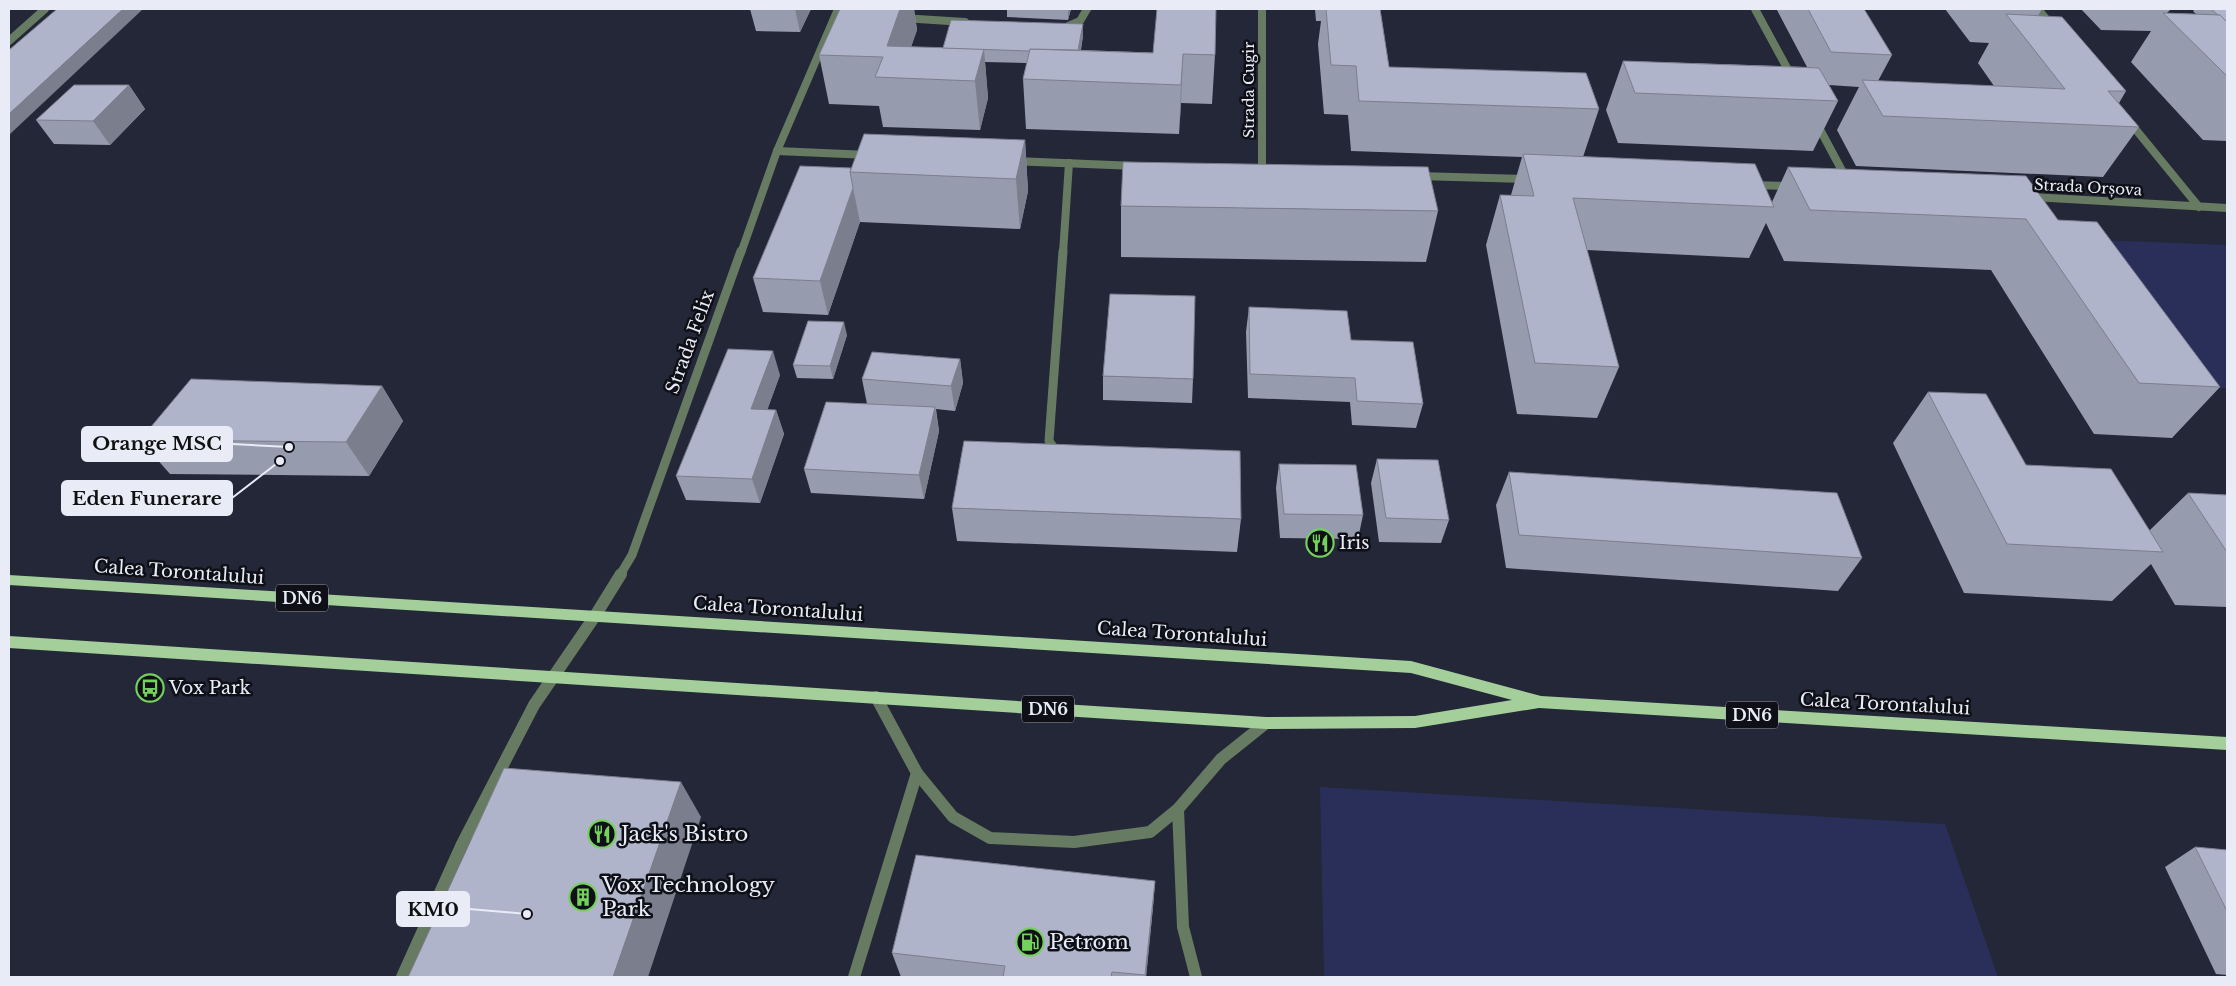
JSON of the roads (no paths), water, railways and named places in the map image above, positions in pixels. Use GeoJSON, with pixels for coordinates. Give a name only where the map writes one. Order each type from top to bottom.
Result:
{"type":"FeatureCollection","features":[{"type":"Feature","properties":{"kind":"main road","name":"Calea Torontalului"},"geometry":{"type":"LineString","coordinates":[[9,580],[1411,667],[1541,702],[2227,744]]}},
{"type":"Feature","properties":{"kind":"main road","name":"Calea Torontalului"},"geometry":{"type":"LineString","coordinates":[[9,642],[1266,723],[1414,722],[1541,702]]}},
{"type":"Feature","properties":{"kind":"street"},"geometry":{"type":"LineString","coordinates":[[9,41],[45,9]]}},
{"type":"Feature","properties":{"kind":"street"},"geometry":{"type":"LineString","coordinates":[[1062,28],[1078,24],[1086,16],[1087,9]]}},
{"type":"Feature","properties":{"kind":"street","name":"Strada Cugir"},"geometry":{"type":"LineString","coordinates":[[1262,9],[1262,171]]}},
{"type":"Feature","properties":{"kind":"street"},"geometry":{"type":"LineString","coordinates":[[1755,9],[1795,84]]}},
{"type":"Feature","properties":{"kind":"street"},"geometry":{"type":"LineString","coordinates":[[2038,9],[2056,31]]}},
{"type":"Feature","properties":{"kind":"street","name":"Strada Felix"},"geometry":{"type":"LineString","coordinates":[[402,977],[462,844],[534,705],[595,616],[632,555],[777,151],[840,12]]}},
{"type":"Feature","properties":{"kind":"street"},"geometry":{"type":"LineString","coordinates":[[895,17],[974,22]]}},
{"type":"Feature","properties":{"kind":"street"},"geometry":{"type":"LineString","coordinates":[[1813,117],[1851,188],[1841,187]]}},
{"type":"Feature","properties":{"kind":"street"},"geometry":{"type":"LineString","coordinates":[[2126,117],[2199,207]]}},
{"type":"Feature","properties":{"kind":"street"},"geometry":{"type":"LineString","coordinates":[[777,151],[874,155]]}},
{"type":"Feature","properties":{"kind":"street"},"geometry":{"type":"LineString","coordinates":[[1001,160],[1146,166]]}},
{"type":"Feature","properties":{"kind":"street"},"geometry":{"type":"LineString","coordinates":[[1067,458],[1058,454],[1049,441],[1069,163]]}},
{"type":"Feature","properties":{"kind":"street"},"geometry":{"type":"LineString","coordinates":[[1252,171],[1272,172]]}},
{"type":"Feature","properties":{"kind":"street"},"geometry":{"type":"LineString","coordinates":[[1409,176],[1534,179]]}},
{"type":"Feature","properties":{"kind":"street"},"geometry":{"type":"LineString","coordinates":[[1742,184],[1801,186]]}},
{"type":"Feature","properties":{"kind":"street","name":"Strada Orșova"},"geometry":{"type":"LineString","coordinates":[[2023,197],[2227,208]]}},
{"type":"Feature","properties":{"kind":"street"},"geometry":{"type":"LineString","coordinates":[[876,697],[917,773],[953,817],[990,838],[1074,842],[1150,832],[1178,809],[1221,759],[1266,723]]}},
{"type":"Feature","properties":{"kind":"street"},"geometry":{"type":"LineString","coordinates":[[854,977],[917,773]]}},
{"type":"Feature","properties":{"kind":"street"},"geometry":{"type":"LineString","coordinates":[[1178,809],[1183,927],[1196,977]]}},
{"type":"Feature","properties":{"kind":"place","name":"Orange MSC"},"geometry":{"type":"Point","coordinates":[289,447]}},
{"type":"Feature","properties":{"kind":"place","name":"Eden Funerare"},"geometry":{"type":"Point","coordinates":[280,461]}},
{"type":"Feature","properties":{"kind":"place","name":"Iris"},"geometry":{"type":"Point","coordinates":[1320,543]}},
{"type":"Feature","properties":{"kind":"place","name":"Vox Park"},"geometry":{"type":"Point","coordinates":[150,688]}},
{"type":"Feature","properties":{"kind":"place","name":"Jack's Bistro"},"geometry":{"type":"Point","coordinates":[602,834]}},
{"type":"Feature","properties":{"kind":"place","name":"Vox Technology Park"},"geometry":{"type":"Point","coordinates":[583,897]}},
{"type":"Feature","properties":{"kind":"place","name":"KM0"},"geometry":{"type":"Point","coordinates":[527,914]}},
{"type":"Feature","properties":{"kind":"place","name":"Petrom"},"geometry":{"type":"Point","coordinates":[1030,942]}}]}
